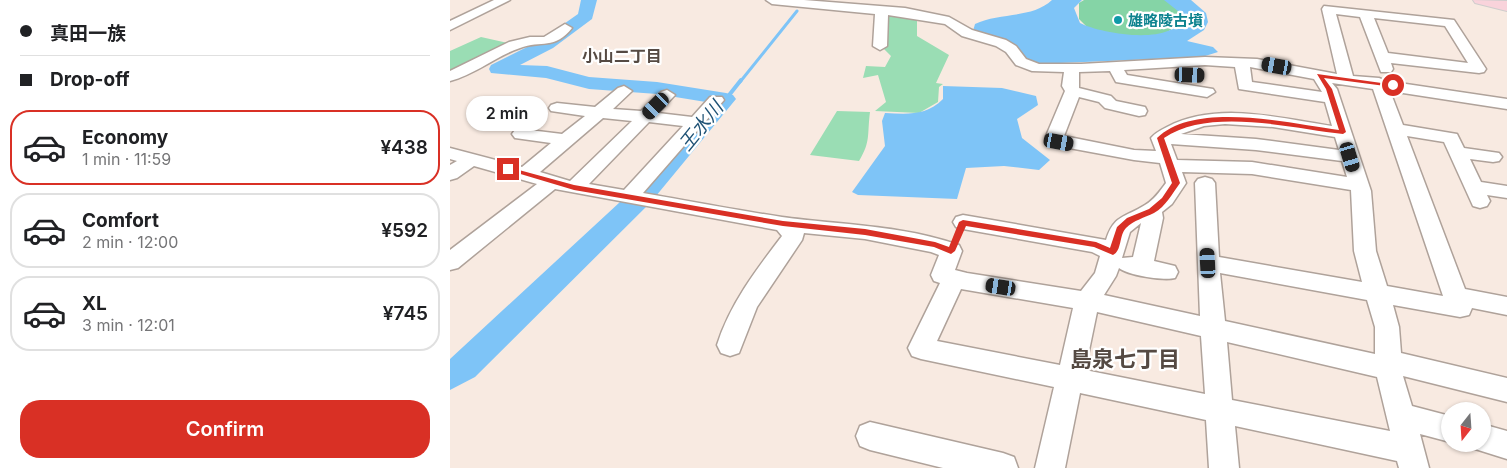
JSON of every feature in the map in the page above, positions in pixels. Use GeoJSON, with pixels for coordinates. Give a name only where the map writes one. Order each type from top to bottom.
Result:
{"type":"FeatureCollection","features":[{"type":"Feature","properties":{"kind":"main road"},"geometry":{"type":"LineString","coordinates":[[1481,0],[1507,6]]}},
{"type":"Feature","properties":{"kind":"street"},"geometry":{"type":"LineString","coordinates":[[450,26],[488,10],[504,0]]}},
{"type":"Feature","properties":{"kind":"street"},"geometry":{"type":"LineString","coordinates":[[772,0],[882,12],[903,6],[950,21],[967,33],[1001,43],[1011,49],[1021,62],[1028,66],[1072,68],[1205,61],[1257,63],[1319,76],[1386,84],[1507,104]]}},
{"type":"Feature","properties":{"kind":"street"},"geometry":{"type":"LineString","coordinates":[[1346,79],[1328,9],[1449,23],[1479,69],[1381,57]]}},
{"type":"Feature","properties":{"kind":"street"},"geometry":{"type":"LineString","coordinates":[[880,46],[882,12]]}},
{"type":"Feature","properties":{"kind":"street"},"geometry":{"type":"LineString","coordinates":[[1208,263],[1460,308],[1396,128],[1381,57],[1366,14]]}},
{"type":"Feature","properties":{"kind":"street"},"geometry":{"type":"LineString","coordinates":[[450,76],[466,70],[514,45],[530,41],[547,41],[565,28]]}},
{"type":"Feature","properties":{"kind":"street"},"geometry":{"type":"LineString","coordinates":[[1242,62],[1245,86],[1332,98]]}},
{"type":"Feature","properties":{"kind":"street"},"geometry":{"type":"LineString","coordinates":[[1166,63],[1172,74],[1207,76]]}},
{"type":"Feature","properties":{"kind":"street"},"geometry":{"type":"LineString","coordinates":[[1116,66],[1121,79],[1207,92]]}},
{"type":"Feature","properties":{"kind":"street"},"geometry":{"type":"LineString","coordinates":[[1072,68],[1070,86],[1073,91],[1104,99],[1111,105],[1139,112]]}},
{"type":"Feature","properties":{"kind":"street"},"geometry":{"type":"LineString","coordinates":[[954,278],[921,348],[1220,410],[1411,459],[1388,364],[1387,327],[1365,251],[1359,185],[1329,89],[1319,76]]}},
{"type":"Feature","properties":{"kind":"street"},"geometry":{"type":"LineString","coordinates":[[1172,102],[1176,86]]}},
{"type":"Feature","properties":{"kind":"street"},"geometry":{"type":"LineString","coordinates":[[526,174],[624,91]]}},
{"type":"Feature","properties":{"kind":"street"},"geometry":{"type":"LineString","coordinates":[[1073,91],[1055,136],[1059,142],[1168,162],[1252,168],[1359,185]]}},
{"type":"Feature","properties":{"kind":"street"},"geometry":{"type":"LineString","coordinates":[[574,188],[667,96]]}},
{"type":"Feature","properties":{"kind":"street"},"geometry":{"type":"LineString","coordinates":[[629,196],[716,100]]}},
{"type":"Feature","properties":{"kind":"street"},"geometry":{"type":"LineString","coordinates":[[557,108],[696,122]]}},
{"type":"Feature","properties":{"kind":"street"},"geometry":{"type":"LineString","coordinates":[[1050,468],[1087,301],[1106,276],[1120,229],[1130,220],[1152,210],[1165,199],[1176,183],[1160,138],[1170,131],[1191,122],[1232,119],[1343,132]]}},
{"type":"Feature","properties":{"kind":"street"},"geometry":{"type":"LineString","coordinates":[[1396,128],[1451,138],[1477,194],[1507,192]]}},
{"type":"Feature","properties":{"kind":"street"},"geometry":{"type":"LineString","coordinates":[[520,134],[566,140]]}},
{"type":"Feature","properties":{"kind":"street"},"geometry":{"type":"LineString","coordinates":[[1161,140],[1214,139],[1350,157]]}},
{"type":"Feature","properties":{"kind":"street"},"geometry":{"type":"LineString","coordinates":[[1457,152],[1493,157]]}},
{"type":"Feature","properties":{"kind":"street"},"geometry":{"type":"LineString","coordinates":[[450,153],[574,188],[783,224],[865,232],[935,245],[951,251]]}},
{"type":"Feature","properties":{"kind":"street"},"geometry":{"type":"LineString","coordinates":[[450,174],[472,159]]}},
{"type":"Feature","properties":{"kind":"street"},"geometry":{"type":"LineString","coordinates":[[1252,168],[1253,187]]}},
{"type":"Feature","properties":{"kind":"street"},"geometry":{"type":"LineString","coordinates":[[450,262],[552,182]]}},
{"type":"Feature","properties":{"kind":"street"},"geometry":{"type":"LineString","coordinates":[[1204,183],[1208,263],[1215,330],[1224,468]]}},
{"type":"Feature","properties":{"kind":"street"},"geometry":{"type":"LineString","coordinates":[[1142,267],[1153,218],[1152,210]]}},
{"type":"Feature","properties":{"kind":"street"},"geometry":{"type":"LineString","coordinates":[[1166,272],[1142,267],[1112,256],[1096,245],[967,214],[942,274],[954,278],[1087,301],[1215,330],[1388,364],[1507,390]]}},
{"type":"Feature","properties":{"kind":"street"},"geometry":{"type":"LineString","coordinates":[[730,345],[733,331],[763,280],[794,235],[783,224]]}},
{"type":"Feature","properties":{"kind":"street"},"geometry":{"type":"LineString","coordinates":[[1456,296],[1507,306]]}},
{"type":"Feature","properties":{"kind":"street"},"geometry":{"type":"LineString","coordinates":[[1400,416],[1441,427]]}},
{"type":"Feature","properties":{"kind":"street"},"geometry":{"type":"LineString","coordinates":[[870,436],[1003,468]]}},
{"type":"Feature","properties":{"kind":"street"},"geometry":{"type":"LineString","coordinates":[[1491,441],[1507,445]]}},
{"type":"Feature","properties":{"kind":"green space"},"geometry":{"type":"Polygon","coordinates":[[[1084,0],[1167,0],[1180,7],[1188,19],[1161,36],[1128,38],[1089,29],[1079,19],[1079,3],[1084,0]]]}},
{"type":"Feature","properties":{"kind":"green space"},"geometry":{"type":"Polygon","coordinates":[[[884,14],[917,16],[917,36],[949,55],[936,83],[943,84],[939,87],[938,102],[919,113],[875,111],[886,102],[878,75],[863,78],[866,66],[885,67],[891,56],[882,47],[884,14]]]}},
{"type":"Feature","properties":{"kind":"green space"},"geometry":{"type":"Polygon","coordinates":[[[481,37],[512,44],[450,74],[450,51],[481,37]]]}},
{"type":"Feature","properties":{"kind":"green space"},"geometry":{"type":"Polygon","coordinates":[[[837,111],[870,112],[867,143],[859,161],[810,155],[837,111]]]}},
{"type":"Feature","properties":{"kind":"water"},"geometry":{"type":"Polygon","coordinates":[[[1052,0],[1082,0],[1074,8],[1080,23],[1104,31],[1137,35],[1167,31],[1178,25],[1183,15],[1164,0],[1191,0],[1206,13],[1208,22],[1204,30],[1187,41],[1213,47],[1218,52],[1202,57],[1037,64],[973,31],[975,24],[984,20],[1025,13],[1044,6],[1052,0]]]}},
{"type":"Feature","properties":{"kind":"water"},"geometry":{"type":"Polygon","coordinates":[[[943,86],[1002,88],[1036,96],[1038,105],[1017,119],[1022,138],[1050,160],[1039,170],[1004,166],[966,168],[957,199],[858,195],[852,192],[885,146],[882,121],[885,113],[916,113],[930,109],[943,99],[943,86]]]}},
{"type":"Feature","properties":{"kind":"waterway","name":"王水川"},"geometry":{"type":"LineString","coordinates":[[450,376],[464,367],[642,196],[726,99],[657,88],[589,83],[547,72],[498,69],[547,44],[586,16],[589,0]]}},
{"type":"Feature","properties":{"kind":"waterway"},"geometry":{"type":"LineString","coordinates":[[740,82],[797,11]]}},
{"type":"Feature","properties":{"kind":"waterway"},"geometry":{"type":"LineString","coordinates":[[726,99],[741,80]]}},
{"type":"Feature","properties":{"kind":"place","name":"雄略陵古墳"},"geometry":{"type":"Point","coordinates":[1118,20]}},
{"type":"Feature","properties":{"kind":"district","name":"小山二丁目"},"geometry":{"type":"Point","coordinates":[622,56]}},
{"type":"Feature","properties":{"kind":"district","name":"島泉七丁目"},"geometry":{"type":"Point","coordinates":[1125,359]}},
{"type":"Feature","properties":{"kind":"route"},"geometry":{"type":"LineString","coordinates":[[508,169],[574,188],[691,206],[783,224],[865,232],[935,245],[951,251],[963,222],[1096,245],[1113,252],[1120,229],[1130,220],[1152,210],[1165,199],[1176,183],[1160,138],[1170,131],[1191,122],[1232,119],[1262,121],[1343,132],[1329,89],[1319,76],[1393,85]]}}]}
